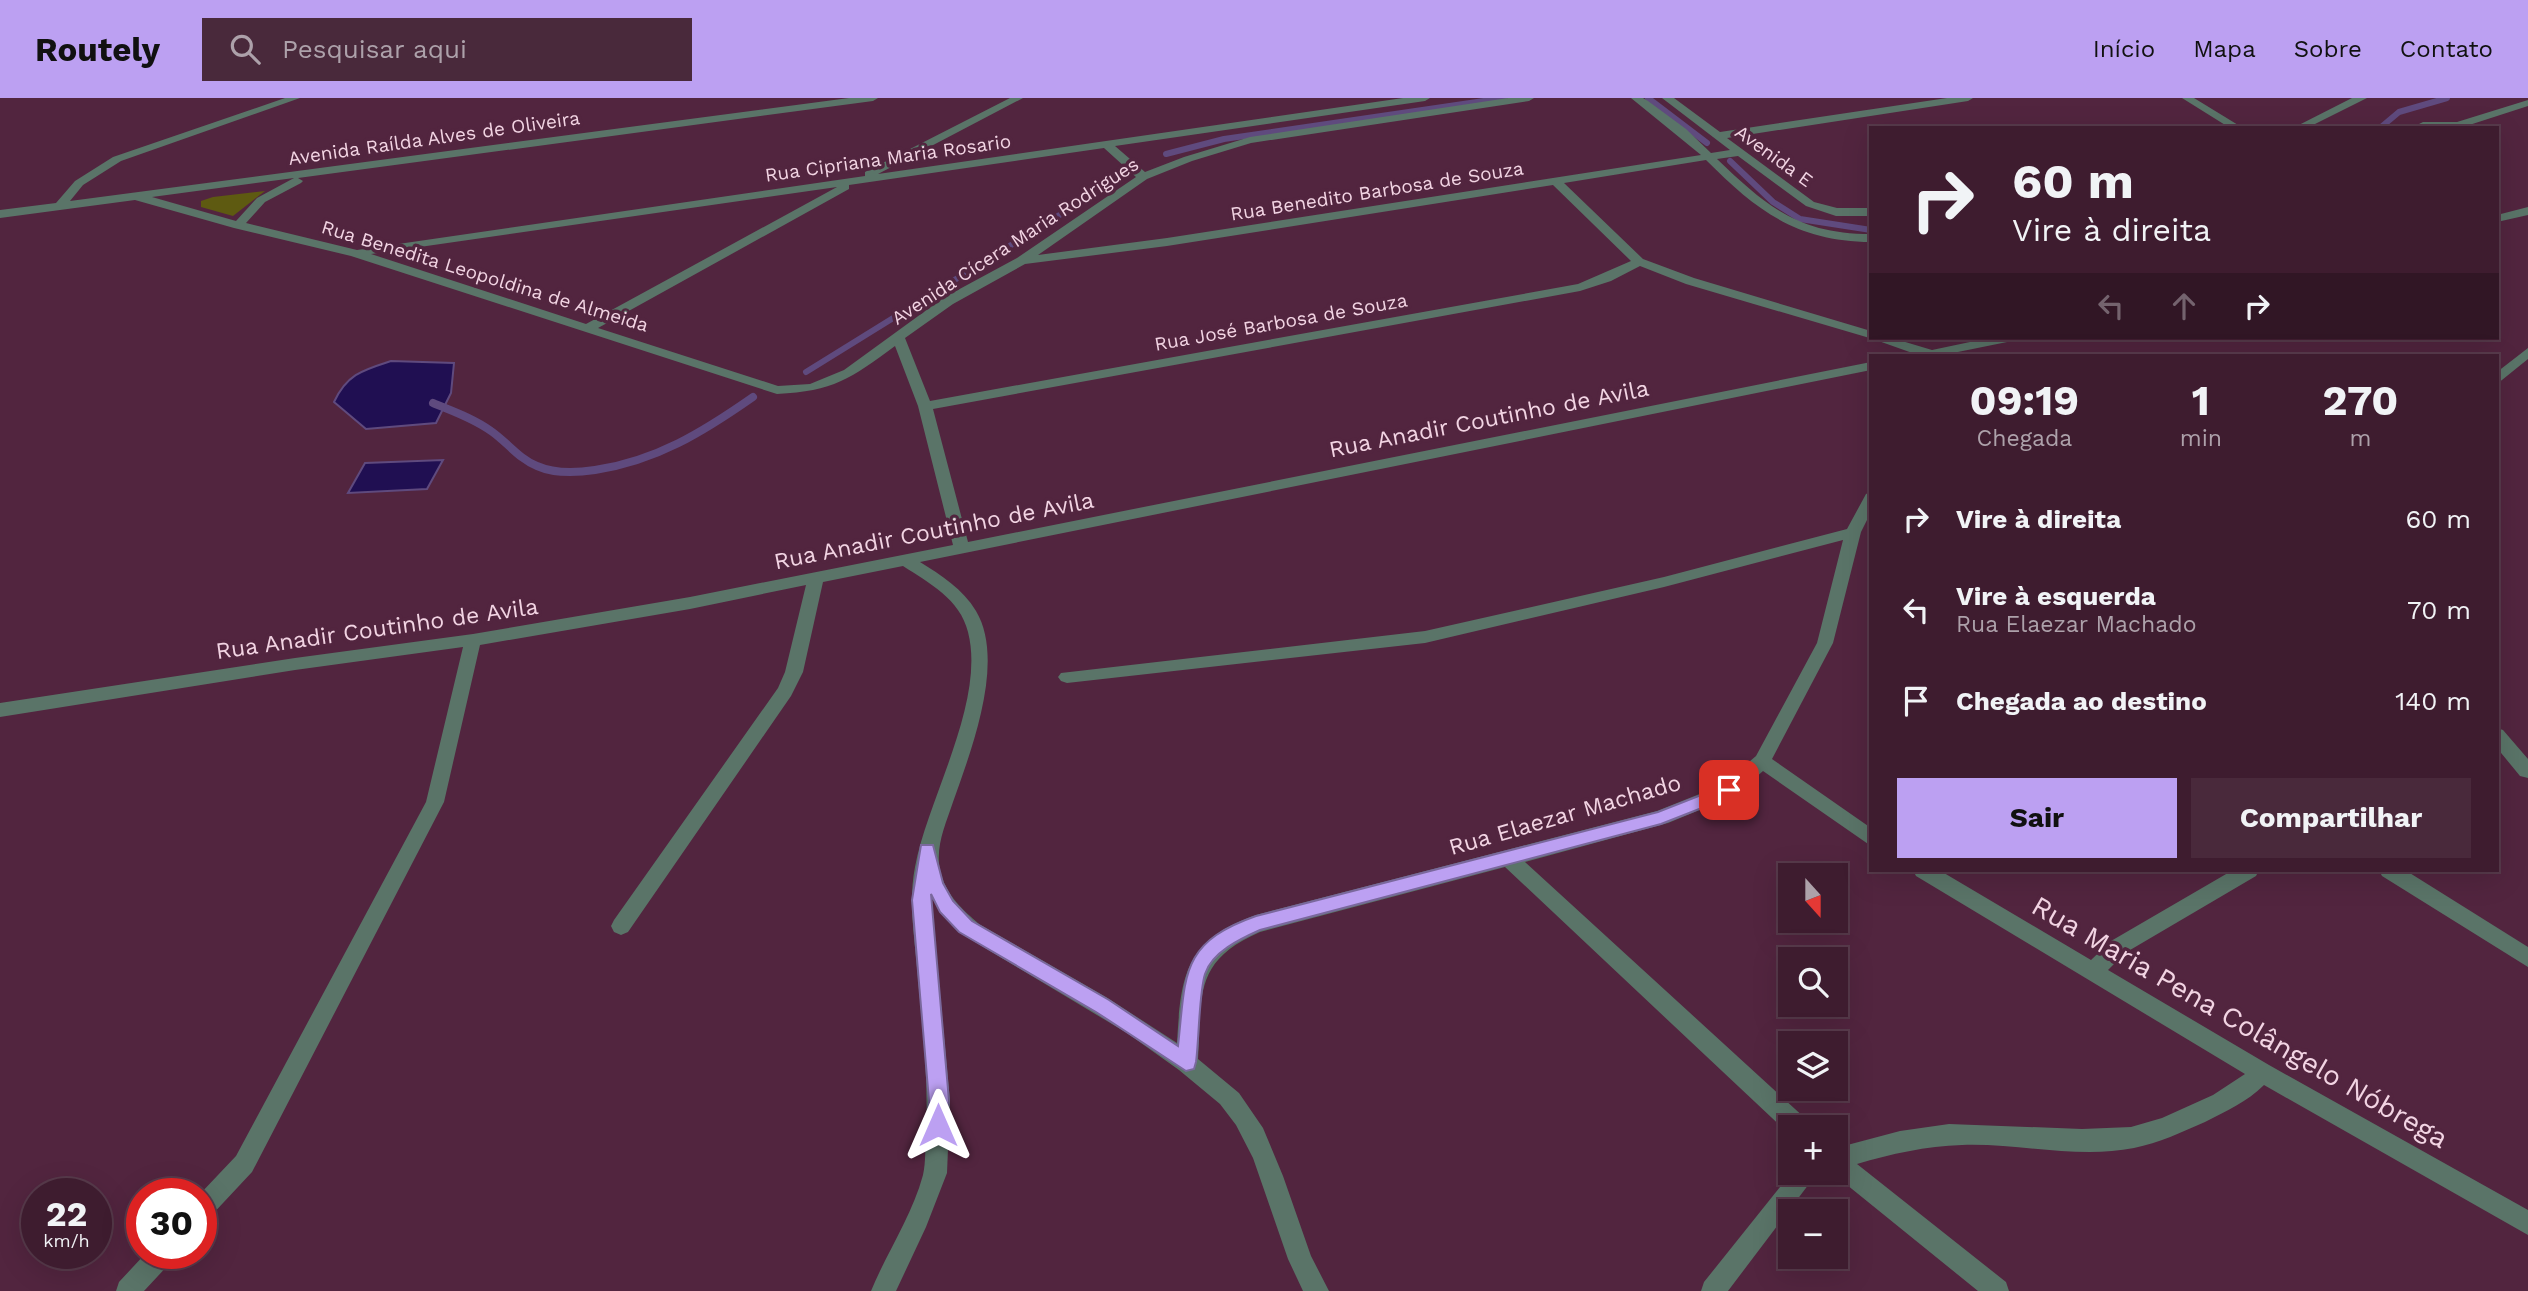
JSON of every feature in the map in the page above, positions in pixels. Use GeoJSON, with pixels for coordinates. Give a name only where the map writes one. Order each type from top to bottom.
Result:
{"type":"FeatureCollection","features":[{"type":"Feature","properties":{"kind":"street"},"geometry":{"type":"LineString","coordinates":[[59,207],[79,183],[117,159],[291,99],[312,98]]}},
{"type":"Feature","properties":{"kind":"street","name":"Avenida Raílda Alves de Oliveira"},"geometry":{"type":"LineString","coordinates":[[0,214],[873,98]]}},
{"type":"Feature","properties":{"kind":"street"},"geometry":{"type":"LineString","coordinates":[[590,327],[1001,102],[1018,98]]}},
{"type":"Feature","properties":{"kind":"street","name":"Rua Cipriana Maria Rosario"},"geometry":{"type":"LineString","coordinates":[[355,253],[1425,98]]}},
{"type":"Feature","properties":{"kind":"street","name":"Avenida Cícera Maria Rodrigues"},"geometry":{"type":"LineString","coordinates":[[777,390],[812,388],[862,365],[948,301],[1021,261],[1143,177],[1218,148],[1250,140],[1529,98]]}},
{"type":"Feature","properties":{"kind":"street"},"geometry":{"type":"LineString","coordinates":[[1636,98],[1662,116],[1761,205],[1791,225],[1833,238],[1869,238]]}},
{"type":"Feature","properties":{"kind":"street","name":"Avenida E"},"geometry":{"type":"LineString","coordinates":[[1667,98],[1810,204],[1836,212],[1869,212]]}},
{"type":"Feature","properties":{"kind":"street"},"geometry":{"type":"LineString","coordinates":[[1717,136],[1968,98]]}},
{"type":"Feature","properties":{"kind":"street"},"geometry":{"type":"LineString","coordinates":[[2187,98],[2235,126]]}},
{"type":"Feature","properties":{"kind":"street"},"geometry":{"type":"LineString","coordinates":[[2302,126],[2362,98]]}},
{"type":"Feature","properties":{"kind":"street"},"geometry":{"type":"LineString","coordinates":[[2421,126],[2458,125],[2528,103]]}},
{"type":"Feature","properties":{"kind":"street"},"geometry":{"type":"LineString","coordinates":[[1106,144],[1143,177]]}},
{"type":"Feature","properties":{"kind":"street","name":"Rua Benedito Barbosa de Souza"},"geometry":{"type":"LineString","coordinates":[[1021,261],[1167,243],[1554,179],[1739,152]]}},
{"type":"Feature","properties":{"kind":"street"},"geometry":{"type":"LineString","coordinates":[[238,225],[261,200],[274,191],[295,181],[337,169]]}},
{"type":"Feature","properties":{"kind":"street"},"geometry":{"type":"LineString","coordinates":[[1554,179],[1639,262],[1690,281],[1869,334]]}},
{"type":"Feature","properties":{"kind":"street","name":"Rua Benedita Leopoldina de Almeida"},"geometry":{"type":"LineString","coordinates":[[139,197],[238,225],[355,253],[590,327],[777,390]]}},
{"type":"Feature","properties":{"kind":"street"},"geometry":{"type":"LineString","coordinates":[[2499,218],[2528,211]]}},
{"type":"Feature","properties":{"kind":"street","name":"Rua José Barbosa de Souza"},"geometry":{"type":"LineString","coordinates":[[925,406],[1580,287],[1607,278],[1639,262]]}},
{"type":"Feature","properties":{"kind":"street"},"geometry":{"type":"LineString","coordinates":[[898,337],[925,406],[962,549]]}},
{"type":"Feature","properties":{"kind":"street"},"geometry":{"type":"LineString","coordinates":[[1885,340],[1928,354]]}},
{"type":"Feature","properties":{"kind":"street"},"geometry":{"type":"LineString","coordinates":[[1935,354],[1998,340]]}},
{"type":"Feature","properties":{"kind":"street"},"geometry":{"type":"LineString","coordinates":[[2499,378],[2528,352]]}},
{"type":"Feature","properties":{"kind":"street","name":"Rua Anadir Coutinho de Avila"},"geometry":{"type":"LineString","coordinates":[[0,710],[295,664],[473,640],[815,580],[1869,366]]}},
{"type":"Feature","properties":{"kind":"street","name":"Rua Elaezar Machado"},"geometry":{"type":"LineString","coordinates":[[1186,1062],[1196,972],[1210,951],[1232,934],[1256,924],[1661,818],[1729,790],[1762,761],[1825,643],[1853,532],[1869,502]]}},
{"type":"Feature","properties":{"kind":"street"},"geometry":{"type":"LineString","coordinates":[[1067,677],[1425,637],[1664,582],[1853,532]]}},
{"type":"Feature","properties":{"kind":"street"},"geometry":{"type":"LineString","coordinates":[[883,1291],[918,1219],[935,1173],[939,1101],[921,900],[927,850],[965,738],[979,664],[970,615],[944,586],[906,560]]}},
{"type":"Feature","properties":{"kind":"street"},"geometry":{"type":"LineString","coordinates":[[621,926],[785,691],[794,672],[815,580]]}},
{"type":"Feature","properties":{"kind":"street"},"geometry":{"type":"LineString","coordinates":[[217,1193],[244,1164],[435,802],[473,640]]}},
{"type":"Feature","properties":{"kind":"street"},"geometry":{"type":"LineString","coordinates":[[2499,737],[2527,771]]}},
{"type":"Feature","properties":{"kind":"street"},"geometry":{"type":"LineString","coordinates":[[1762,761],[1869,837]]}},
{"type":"Feature","properties":{"kind":"street"},"geometry":{"type":"LineString","coordinates":[[927,850],[934,883],[946,906],[965,926],[1102,1006],[1186,1062],[1231,1099],[1257,1138],[1300,1261],[1317,1291]]}},
{"type":"Feature","properties":{"kind":"street"},"geometry":{"type":"LineString","coordinates":[[1507,857],[1785,1115]]}},
{"type":"Feature","properties":{"kind":"street","name":"Rua Maria Pena Colângelo Nóbrega"},"geometry":{"type":"LineString","coordinates":[[1926,872],[2261,1072],[2528,1223]]}},
{"type":"Feature","properties":{"kind":"street"},"geometry":{"type":"LineString","coordinates":[[2093,971],[2118,947],[2246,872]]}},
{"type":"Feature","properties":{"kind":"street"},"geometry":{"type":"LineString","coordinates":[[2392,872],[2528,958]]}},
{"type":"Feature","properties":{"kind":"street"},"geometry":{"type":"LineString","coordinates":[[1848,1157],[1891,1144],[1964,1133],[2029,1138],[2121,1139],[2169,1128],[2248,1088],[2261,1072]]}},
{"type":"Feature","properties":{"kind":"street"},"geometry":{"type":"LineString","coordinates":[[1848,1170],[1997,1291]]}},
{"type":"Feature","properties":{"kind":"street"},"geometry":{"type":"LineString","coordinates":[[1713,1291],[1797,1185]]}},
{"type":"Feature","properties":{"kind":"street"},"geometry":{"type":"LineString","coordinates":[[128,1291],[148,1269]]}},
{"type":"Feature","properties":{"kind":"shaded area"},"geometry":{"type":"Polygon","coordinates":[[[265,191],[233,216],[201,207],[201,201],[213,197],[265,191]]]}},
{"type":"Feature","properties":{"kind":"shaded area"},"geometry":{"type":"Polygon","coordinates":[[[391,361],[454,363],[451,393],[436,423],[366,429],[334,402],[350,379],[372,367],[391,361]]]}},
{"type":"Feature","properties":{"kind":"shaded area"},"geometry":{"type":"Polygon","coordinates":[[[443,460],[427,489],[348,493],[365,463],[443,460]]]}},
{"type":"Feature","properties":{"kind":"waterway"},"geometry":{"type":"LineString","coordinates":[[1166,154],[1224,139],[1504,98]]}},
{"type":"Feature","properties":{"kind":"waterway"},"geometry":{"type":"LineString","coordinates":[[1648,98],[1707,143]]}},
{"type":"Feature","properties":{"kind":"waterway"},"geometry":{"type":"LineString","coordinates":[[2382,126],[2399,112],[2447,98]]}},
{"type":"Feature","properties":{"kind":"waterway"},"geometry":{"type":"LineString","coordinates":[[1730,161],[1773,202],[1800,219],[1869,230]]}},
{"type":"Feature","properties":{"kind":"waterway"},"geometry":{"type":"LineString","coordinates":[[806,372],[1116,180]]}},
{"type":"Feature","properties":{"kind":"waterway"},"geometry":{"type":"LineString","coordinates":[[433,403],[484,426],[531,463],[544,469],[573,472],[617,466],[659,452],[716,422],[753,397]]}},
{"type":"Feature","properties":{"kind":"route"},"geometry":{"type":"LineString","coordinates":[[938,1125],[939,1101],[921,900],[927,850],[934,883],[946,906],[965,926],[1102,1006],[1186,1062],[1196,972],[1210,951],[1232,934],[1256,924],[1661,818],[1729,790]]}}]}
